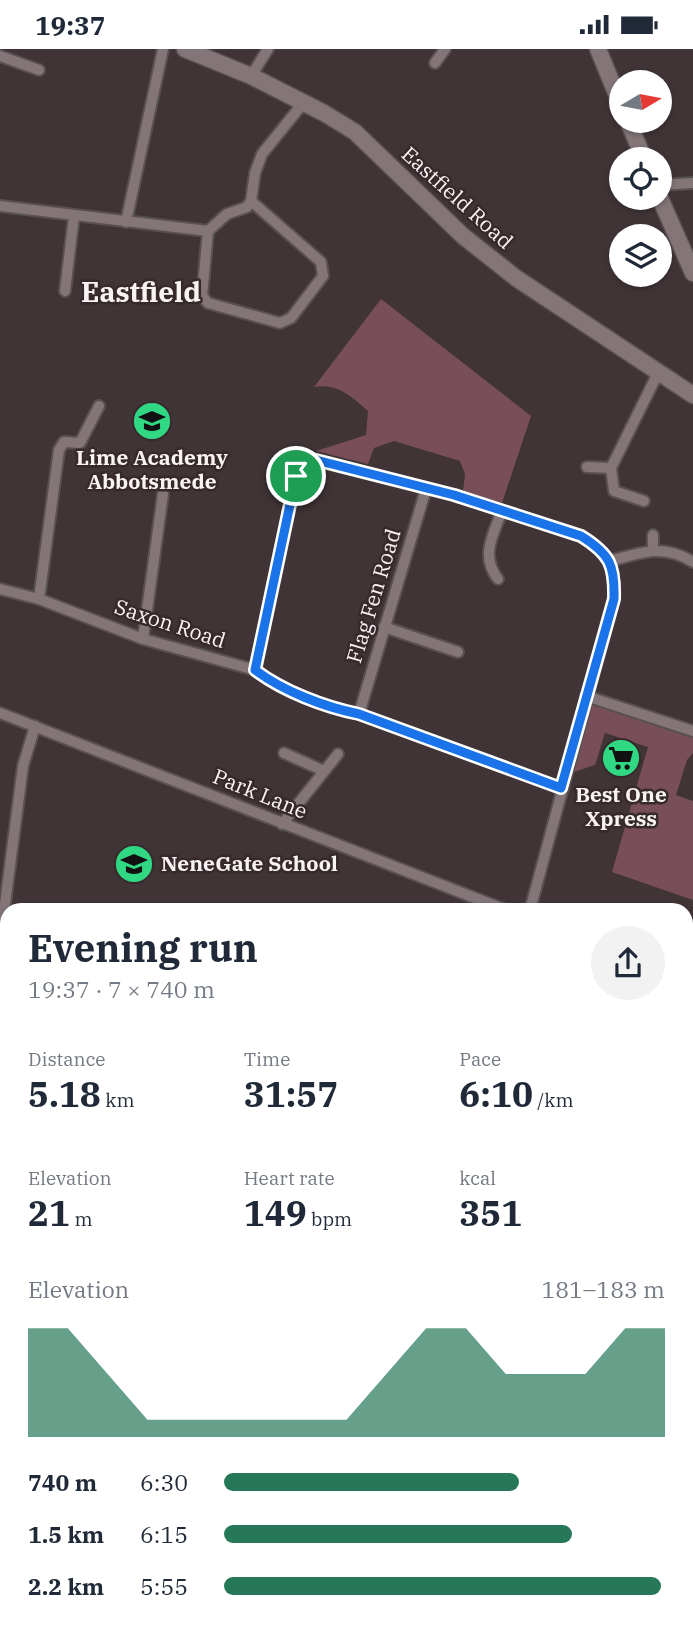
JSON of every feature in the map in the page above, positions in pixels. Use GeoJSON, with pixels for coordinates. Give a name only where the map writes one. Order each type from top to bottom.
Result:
{"type":"FeatureCollection","features":[{"type":"Feature","properties":{"kind":"street"},"geometry":{"type":"LineString","coordinates":[[126,222],[155,113],[163,49]]}},
{"type":"Feature","properties":{"kind":"street","name":"Eastfield Road"},"geometry":{"type":"LineString","coordinates":[[185,49],[251,76],[355,132],[463,236],[516,278],[693,395]]}},
{"type":"Feature","properties":{"kind":"street"},"geometry":{"type":"LineString","coordinates":[[251,76],[268,49]]}},
{"type":"Feature","properties":{"kind":"street"},"geometry":{"type":"LineString","coordinates":[[435,63],[445,49]]}},
{"type":"Feature","properties":{"kind":"street"},"geometry":{"type":"LineString","coordinates":[[598,49],[609,76]]}},
{"type":"Feature","properties":{"kind":"street"},"geometry":{"type":"LineString","coordinates":[[0,56],[39,70]]}},
{"type":"Feature","properties":{"kind":"street"},"geometry":{"type":"LineString","coordinates":[[251,201],[321,262],[323,275],[290,318],[280,323],[208,303],[202,296],[208,230],[227,214],[247,207],[251,201],[255,173],[262,154],[303,102]]}},
{"type":"Feature","properties":{"kind":"street"},"geometry":{"type":"LineString","coordinates":[[672,184],[693,183]]}},
{"type":"Feature","properties":{"kind":"street"},"geometry":{"type":"LineString","coordinates":[[0,206],[208,230]]}},
{"type":"Feature","properties":{"kind":"street"},"geometry":{"type":"LineString","coordinates":[[665,210],[693,273]]}},
{"type":"Feature","properties":{"kind":"street"},"geometry":{"type":"LineString","coordinates":[[65,291],[74,216]]}},
{"type":"Feature","properties":{"kind":"street"},"geometry":{"type":"LineString","coordinates":[[644,501],[614,491],[611,468],[658,373]]}},
{"type":"Feature","properties":{"kind":"street"},"geometry":{"type":"LineString","coordinates":[[39,599],[59,450],[64,442],[80,443],[99,406]]}},
{"type":"Feature","properties":{"kind":"street"},"geometry":{"type":"LineString","coordinates":[[255,670],[296,476],[302,461],[313,458],[502,511],[581,536],[600,548],[610,561],[615,577],[614,599],[532,903]]}},
{"type":"Feature","properties":{"kind":"street"},"geometry":{"type":"LineString","coordinates":[[587,467],[611,468]]}},
{"type":"Feature","properties":{"kind":"street","name":"Flag Fen Road"},"geometry":{"type":"LineString","coordinates":[[359,714],[426,489]]}},
{"type":"Feature","properties":{"kind":"street"},"geometry":{"type":"LineString","coordinates":[[143,639],[163,494]]}},
{"type":"Feature","properties":{"kind":"street"},"geometry":{"type":"LineString","coordinates":[[498,579],[491,570],[487,551],[502,511]]}},
{"type":"Feature","properties":{"kind":"street"},"geometry":{"type":"LineString","coordinates":[[652,534],[653,550]]}},
{"type":"Feature","properties":{"kind":"street"},"geometry":{"type":"LineString","coordinates":[[610,561],[653,550],[677,552],[693,562]]}},
{"type":"Feature","properties":{"kind":"street","name":"Saxon Road"},"geometry":{"type":"LineString","coordinates":[[0,589],[39,599],[143,639],[255,670],[270,681],[339,710],[359,714],[561,788]]}},
{"type":"Feature","properties":{"kind":"street"},"geometry":{"type":"LineString","coordinates":[[384,627],[458,652]]}},
{"type":"Feature","properties":{"kind":"street"},"geometry":{"type":"LineString","coordinates":[[586,697],[693,731]]}},
{"type":"Feature","properties":{"kind":"street","name":"Park Lane"},"geometry":{"type":"LineString","coordinates":[[0,713],[488,903]]}},
{"type":"Feature","properties":{"kind":"street"},"geometry":{"type":"LineString","coordinates":[[5,903],[23,766],[36,726]]}},
{"type":"Feature","properties":{"kind":"street"},"geometry":{"type":"LineString","coordinates":[[284,753],[324,771]]}},
{"type":"Feature","properties":{"kind":"street"},"geometry":{"type":"LineString","coordinates":[[282,824],[338,754]]}},
{"type":"Feature","properties":{"kind":"shaded area"},"geometry":{"type":"Polygon","coordinates":[[[381,299],[531,416],[502,503],[463,492],[465,474],[460,461],[394,441],[374,448],[368,464],[316,451],[366,435],[368,411],[337,389],[314,387],[381,299]]]}},
{"type":"Feature","properties":{"kind":"shaded area"},"geometry":{"type":"Polygon","coordinates":[[[587,699],[693,733],[693,753],[687,760],[676,795],[693,801],[693,900],[612,872],[648,747],[605,733],[595,765],[568,774],[587,699]]]}},
{"type":"Feature","properties":{"kind":"place","name":"Lime Academy Abbotsmede"},"geometry":{"type":"Point","coordinates":[152,421]}},
{"type":"Feature","properties":{"kind":"place","name":"Best One Xpress"},"geometry":{"type":"Point","coordinates":[621,758]}},
{"type":"Feature","properties":{"kind":"place","name":"NeneGate School"},"geometry":{"type":"Point","coordinates":[134,864]}},
{"type":"Feature","properties":{"kind":"district","name":"Eastfield"},"geometry":{"type":"Point","coordinates":[141,292]}},
{"type":"Feature","properties":{"kind":"route"},"geometry":{"type":"LineString","coordinates":[[313,458],[454,495],[581,536],[600,548],[610,561],[615,577],[614,599],[561,788],[359,714],[339,710],[270,681],[255,670],[296,476],[302,461],[313,458]]}}]}
